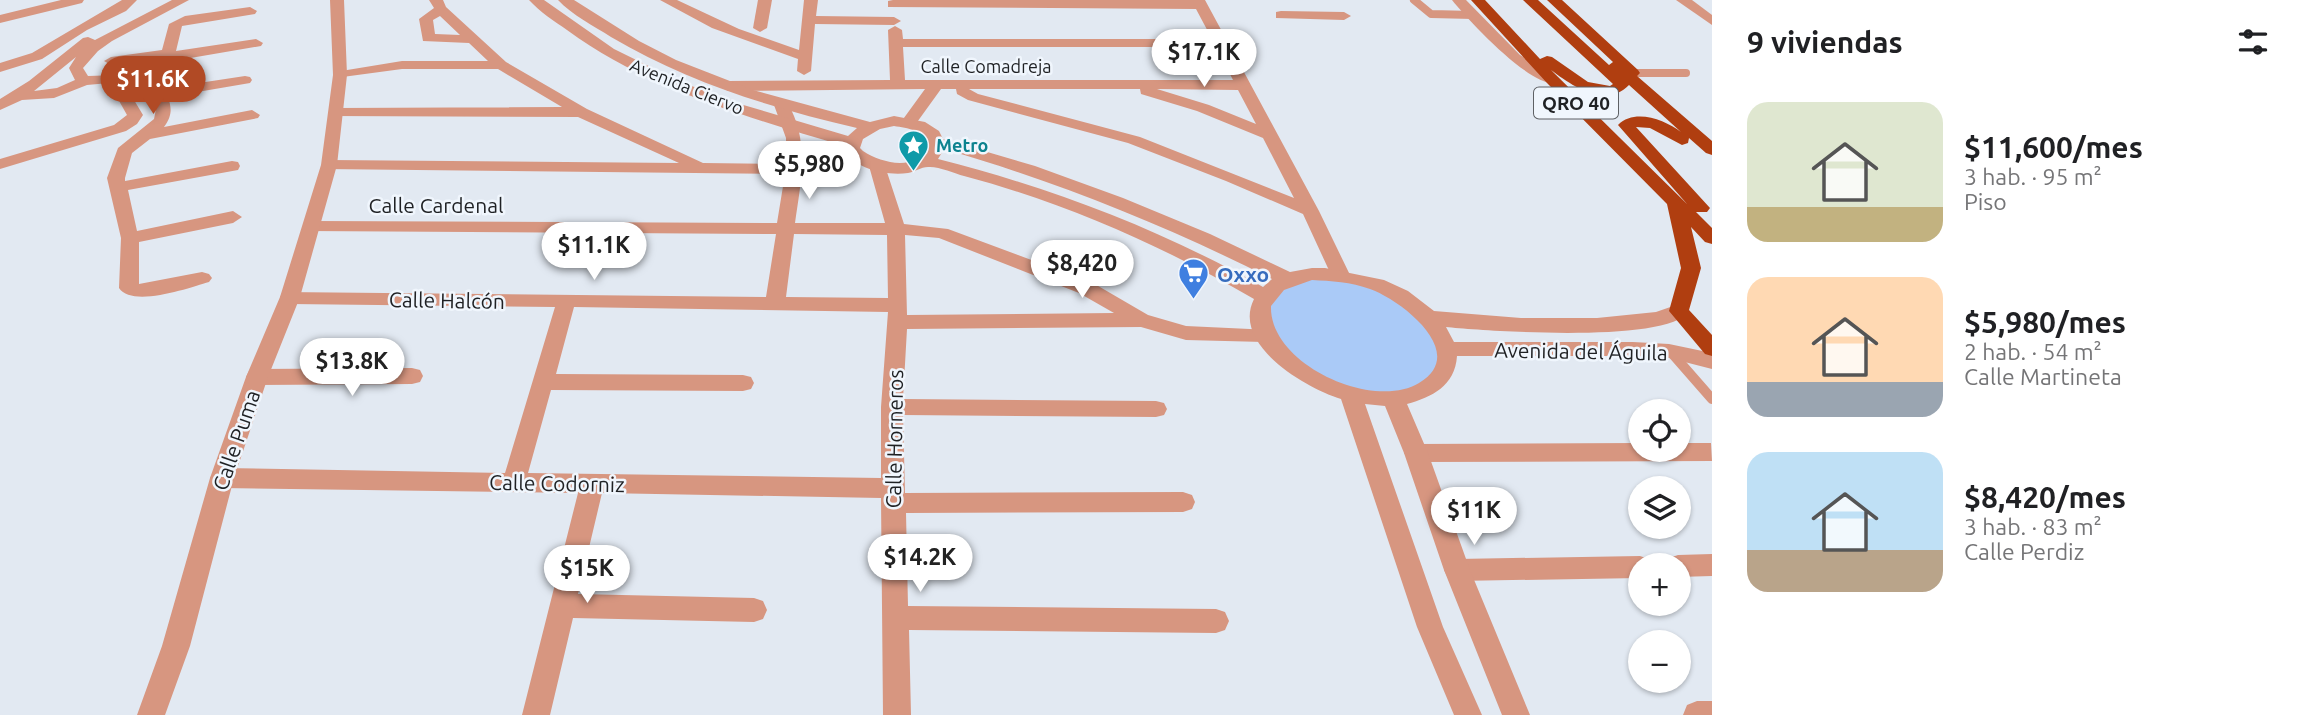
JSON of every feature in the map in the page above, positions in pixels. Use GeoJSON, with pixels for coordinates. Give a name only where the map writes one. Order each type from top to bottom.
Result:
{"type":"FeatureCollection","features":[{"type":"Feature","properties":{"kind":"highway"},"geometry":{"type":"LineString","coordinates":[[1508,32],[1583,85],[1600,90],[1620,88],[1622,85],[1618,79],[1530,0]]}},
{"type":"Feature","properties":{"kind":"highway","name":"QRO 40"},"geometry":{"type":"LineString","coordinates":[[1541,0],[1712,150]]}},
{"type":"Feature","properties":{"kind":"highway"},"geometry":{"type":"LineString","coordinates":[[1554,0],[1657,93],[1669,113]]}},
{"type":"Feature","properties":{"kind":"highway","name":"QRO 40"},"geometry":{"type":"LineString","coordinates":[[1476,7],[1508,32],[1552,80],[1712,238]]}},
{"type":"Feature","properties":{"kind":"highway"},"geometry":{"type":"LineString","coordinates":[[1712,162],[1660,125],[1636,122],[1626,125],[1712,219]]}},
{"type":"Feature","properties":{"kind":"highway"},"geometry":{"type":"LineString","coordinates":[[1676,203],[1691,268],[1679,311],[1712,349]]}},
{"type":"Feature","properties":{"kind":"street"},"geometry":{"type":"LineString","coordinates":[[0,19],[77,0]]}},
{"type":"Feature","properties":{"kind":"street"},"geometry":{"type":"LineString","coordinates":[[0,68],[37,56],[70,34],[121,8],[130,0]]}},
{"type":"Feature","properties":{"kind":"street"},"geometry":{"type":"LineString","coordinates":[[0,106],[22,95],[64,57],[85,43],[164,0]]}},
{"type":"Feature","properties":{"kind":"street"},"geometry":{"type":"LineString","coordinates":[[83,81],[76,68],[80,59],[182,0]]}},
{"type":"Feature","properties":{"kind":"street","name":"Calle Puma"},"geometry":{"type":"LineString","coordinates":[[151,715],[176,646],[222,478],[257,377],[290,297],[329,165],[340,75],[337,0]]}},
{"type":"Feature","properties":{"kind":"street","name":"Avenida Ciervo"},"geometry":{"type":"LineString","coordinates":[[536,0],[594,43],[666,81],[853,143]]}},
{"type":"Feature","properties":{"kind":"street","name":"Avenida Ciervo"},"geometry":{"type":"LineString","coordinates":[[565,0],[615,34],[728,86],[782,106],[867,126]]}},
{"type":"Feature","properties":{"kind":"street"},"geometry":{"type":"LineString","coordinates":[[667,0],[755,42],[805,57]]}},
{"type":"Feature","properties":{"kind":"street"},"geometry":{"type":"LineString","coordinates":[[760,27],[765,0]]}},
{"type":"Feature","properties":{"kind":"street"},"geometry":{"type":"LineString","coordinates":[[804,84],[811,0]]}},
{"type":"Feature","properties":{"kind":"street"},"geometry":{"type":"LineString","coordinates":[[1270,0],[1289,29]]}},
{"type":"Feature","properties":{"kind":"street"},"geometry":{"type":"LineString","coordinates":[[1332,0],[1354,28]]}},
{"type":"Feature","properties":{"kind":"street"},"geometry":{"type":"LineString","coordinates":[[1459,0],[1476,7],[1516,58],[1552,80]]}},
{"type":"Feature","properties":{"kind":"street"},"geometry":{"type":"LineString","coordinates":[[1683,0],[1709,17]]}},
{"type":"Feature","properties":{"kind":"street"},"geometry":{"type":"LineString","coordinates":[[898,84],[893,2],[1199,3],[1310,211],[1340,275]]}},
{"type":"Feature","properties":{"kind":"street"},"geometry":{"type":"LineString","coordinates":[[471,39],[428,38],[426,19],[438,5],[501,65],[581,112],[704,168]]}},
{"type":"Feature","properties":{"kind":"street"},"geometry":{"type":"LineString","coordinates":[[202,278],[134,291],[129,288],[130,238],[116,178],[124,151],[162,119],[164,109],[159,94],[179,22],[250,11]]}},
{"type":"Feature","properties":{"kind":"street"},"geometry":{"type":"LineString","coordinates":[[1281,15],[1344,16]]}},
{"type":"Feature","properties":{"kind":"street"},"geometry":{"type":"LineString","coordinates":[[809,20],[894,20]]}},
{"type":"Feature","properties":{"kind":"street"},"geometry":{"type":"LineString","coordinates":[[594,43],[615,34]]}},
{"type":"Feature","properties":{"kind":"street"},"geometry":{"type":"LineString","coordinates":[[117,40],[170,49],[256,43]]}},
{"type":"Feature","properties":{"kind":"street"},"geometry":{"type":"LineString","coordinates":[[0,164],[120,128],[131,121],[135,115],[109,69],[117,40]]}},
{"type":"Feature","properties":{"kind":"street"},"geometry":{"type":"LineString","coordinates":[[895,43],[1221,43]]}},
{"type":"Feature","properties":{"kind":"street"},"geometry":{"type":"LineString","coordinates":[[22,95],[40,96],[69,88],[109,69],[170,49]]}},
{"type":"Feature","properties":{"kind":"street"},"geometry":{"type":"LineString","coordinates":[[340,75],[402,65],[501,65]]}},
{"type":"Feature","properties":{"kind":"street"},"geometry":{"type":"LineString","coordinates":[[159,94],[245,80]]}},
{"type":"Feature","properties":{"kind":"street"},"geometry":{"type":"LineString","coordinates":[[1124,85],[1203,108],[1269,135]]}},
{"type":"Feature","properties":{"kind":"street","name":"Calle Comadreja"},"geometry":{"type":"LineString","coordinates":[[728,86],[1243,85]]}},
{"type":"Feature","properties":{"kind":"street"},"geometry":{"type":"LineString","coordinates":[[909,122],[935,86]]}},
{"type":"Feature","properties":{"kind":"street"},"geometry":{"type":"LineString","coordinates":[[953,86],[973,97],[1134,140],[1232,177],[1310,211]]}},
{"type":"Feature","properties":{"kind":"street"},"geometry":{"type":"LineString","coordinates":[[775,304],[794,169],[794,138],[791,124],[782,106]]}},
{"type":"Feature","properties":{"kind":"street"},"geometry":{"type":"LineString","coordinates":[[336,113],[581,112]]}},
{"type":"Feature","properties":{"kind":"street"},"geometry":{"type":"LineString","coordinates":[[146,135],[252,115]]}},
{"type":"Feature","properties":{"kind":"street"},"geometry":{"type":"LineString","coordinates":[[880,122],[909,122],[934,134],[939,143],[937,153],[928,161],[902,169],[877,166],[862,159],[855,151],[853,143],[857,134],[867,126],[880,122]]}},
{"type":"Feature","properties":{"kind":"street"},"geometry":{"type":"LineString","coordinates":[[939,143],[1037,172],[1112,199],[1222,245],[1288,279]]}},
{"type":"Feature","properties":{"kind":"street"},"geometry":{"type":"LineString","coordinates":[[928,161],[1096,212],[1212,265],[1265,296]]}},
{"type":"Feature","properties":{"kind":"street"},"geometry":{"type":"LineString","coordinates":[[329,165],[794,169]]}},
{"type":"Feature","properties":{"kind":"street"},"geometry":{"type":"LineString","coordinates":[[118,187],[232,166]]}},
{"type":"Feature","properties":{"kind":"street","name":"Calle Horneros"},"geometry":{"type":"LineString","coordinates":[[877,166],[896,229],[897,314],[891,407],[897,715]]}},
{"type":"Feature","properties":{"kind":"street"},"geometry":{"type":"LineString","coordinates":[[1096,212],[1112,199]]}},
{"type":"Feature","properties":{"kind":"street"},"geometry":{"type":"LineString","coordinates":[[130,238],[233,217]]}},
{"type":"Feature","properties":{"kind":"street","name":"Calle Cardenal"},"geometry":{"type":"LineString","coordinates":[[312,227],[896,229],[942,233],[1086,288],[1141,320]]}},
{"type":"Feature","properties":{"kind":"street"},"geometry":{"type":"LineString","coordinates":[[1312,274],[1340,275],[1389,289],[1431,318],[1441,331],[1448,349],[1448,366],[1440,380],[1425,391],[1393,398],[1350,393],[1322,384],[1298,370],[1278,353],[1264,335],[1259,314],[1265,296],[1274,286],[1288,279],[1312,274]]}},
{"type":"Feature","properties":{"kind":"street","name":"Calle Halcón"},"geometry":{"type":"LineString","coordinates":[[290,297],[775,304],[897,314],[1141,320],[1186,332],[1264,335]]}},
{"type":"Feature","properties":{"kind":"street"},"geometry":{"type":"LineString","coordinates":[[514,482],[566,302]]}},
{"type":"Feature","properties":{"kind":"street","name":"Avenida del Águila"},"geometry":{"type":"LineString","coordinates":[[1431,318],[1473,323],[1612,324],[1667,319],[1679,311]]}},
{"type":"Feature","properties":{"kind":"street"},"geometry":{"type":"LineString","coordinates":[[1612,324],[1633,349]]}},
{"type":"Feature","properties":{"kind":"street","name":"Avenida del Águila"},"geometry":{"type":"LineString","coordinates":[[1448,349],[1633,349],[1669,351],[1712,361]]}},
{"type":"Feature","properties":{"kind":"street"},"geometry":{"type":"LineString","coordinates":[[257,377],[412,376]]}},
{"type":"Feature","properties":{"kind":"street"},"geometry":{"type":"LineString","coordinates":[[542,382],[743,383]]}},
{"type":"Feature","properties":{"kind":"street"},"geometry":{"type":"LineString","coordinates":[[1350,393],[1430,627],[1468,715]]}},
{"type":"Feature","properties":{"kind":"street"},"geometry":{"type":"LineString","coordinates":[[1393,398],[1416,453],[1457,570],[1523,715]]}},
{"type":"Feature","properties":{"kind":"street"},"geometry":{"type":"LineString","coordinates":[[891,407],[1156,410]]}},
{"type":"Feature","properties":{"kind":"street"},"geometry":{"type":"LineString","coordinates":[[1416,453],[1711,452]]}},
{"type":"Feature","properties":{"kind":"street","name":"Calle Codorniz"},"geometry":{"type":"LineString","coordinates":[[222,478],[514,482],[893,496],[1183,502]]}},
{"type":"Feature","properties":{"kind":"street"},"geometry":{"type":"LineString","coordinates":[[536,715],[592,484]]}},
{"type":"Feature","properties":{"kind":"street"},"geometry":{"type":"LineString","coordinates":[[1691,566],[1712,565]]}},
{"type":"Feature","properties":{"kind":"street"},"geometry":{"type":"LineString","coordinates":[[1457,570],[1628,567]]}},
{"type":"Feature","properties":{"kind":"street"},"geometry":{"type":"LineString","coordinates":[[562,606],[754,610]]}},
{"type":"Feature","properties":{"kind":"street"},"geometry":{"type":"LineString","coordinates":[[894,618],[1216,621]]}},
{"type":"Feature","properties":{"kind":"street"},"geometry":{"type":"LineString","coordinates":[[1697,715],[1712,715]]}},
{"type":"Feature","properties":{"kind":"lane"},"geometry":{"type":"LineString","coordinates":[[1414,0],[1431,14],[1476,7]]}},
{"type":"Feature","properties":{"kind":"lane"},"geometry":{"type":"LineString","coordinates":[[1634,73],[1686,73]]}},
{"type":"Feature","properties":{"kind":"lane"},"geometry":{"type":"LineString","coordinates":[[1669,351],[1712,399]]}},
{"type":"Feature","properties":{"kind":"shaded area"},"geometry":{"type":"Polygon","coordinates":[[[1340,275],[1389,289],[1441,331],[1448,366],[1425,391],[1350,393],[1298,370],[1264,335],[1264,296],[1288,279],[1340,275]]]}},
{"type":"Feature","properties":{"kind":"place","name":"Metro"},"geometry":{"type":"Point","coordinates":[913,172]}},
{"type":"Feature","properties":{"kind":"place","name":"Oxxo"},"geometry":{"type":"Point","coordinates":[1194,301]}}]}
